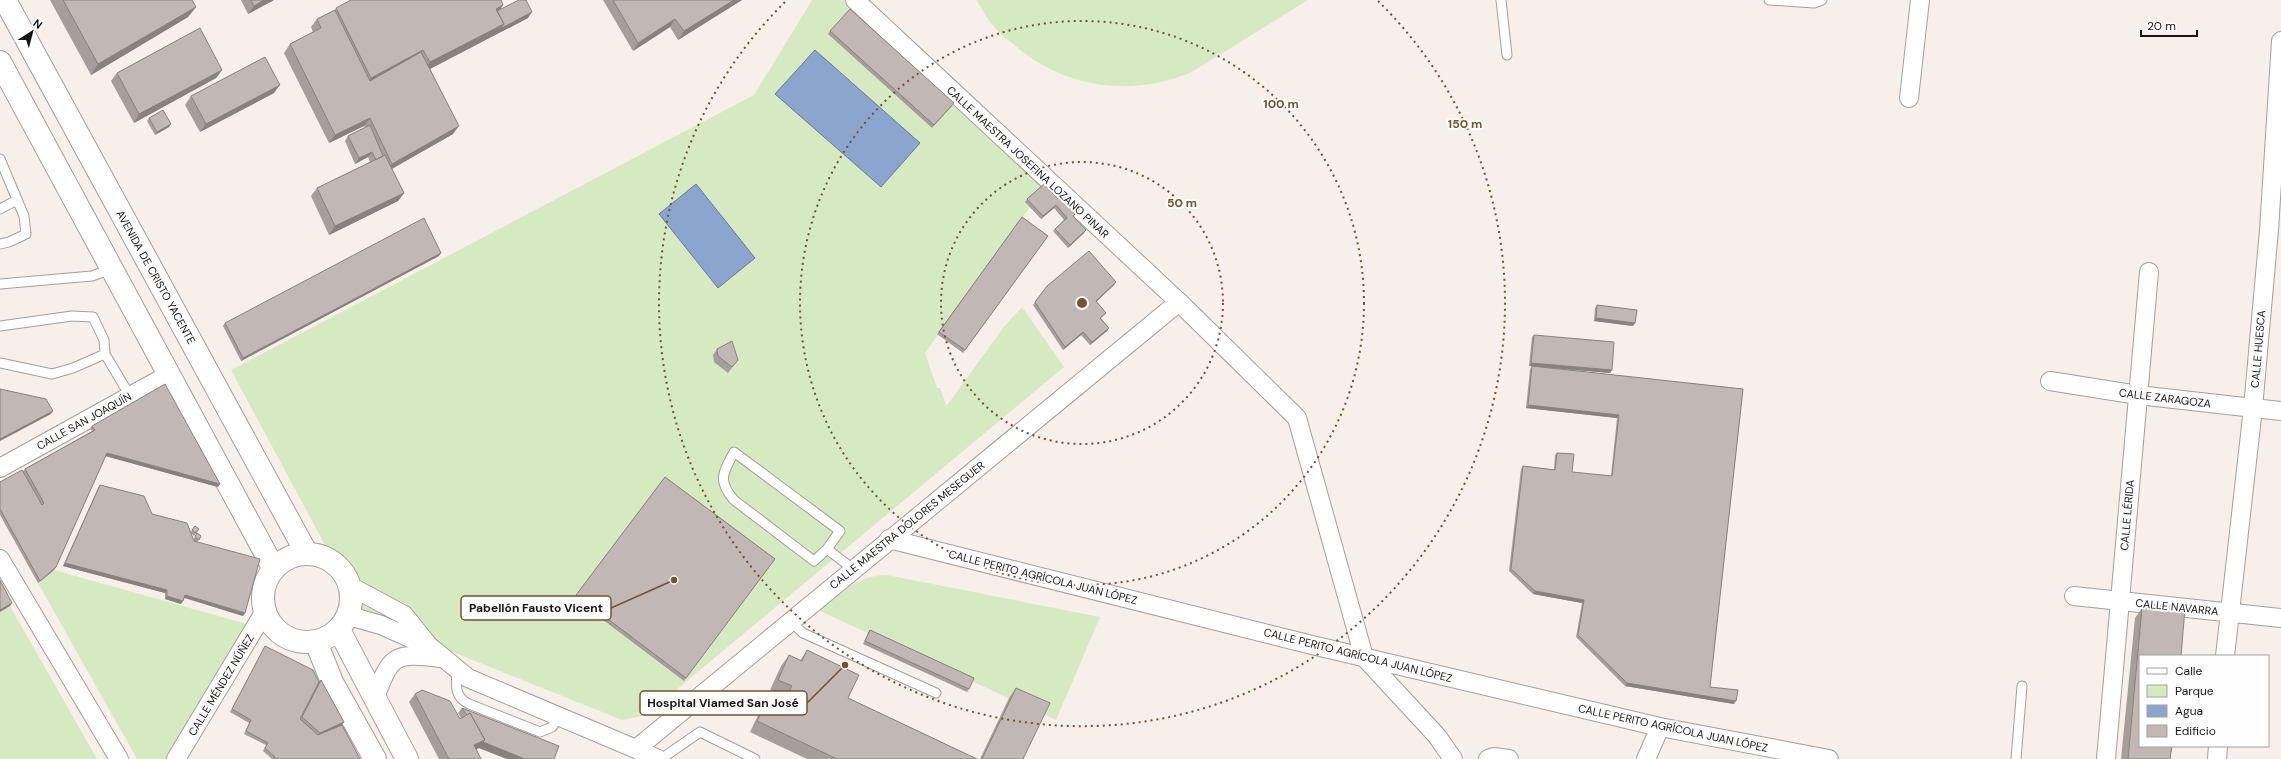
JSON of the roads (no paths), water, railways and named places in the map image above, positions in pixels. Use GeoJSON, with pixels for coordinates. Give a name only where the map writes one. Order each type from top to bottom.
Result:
{"type":"FeatureCollection","features":[{"type":"Feature","properties":{"kind":"main road","name":"AVENIDA DE CRISTO YACENTE"},"geometry":{"type":"LineString","coordinates":[[5,0],[307,554]]}},
{"type":"Feature","properties":{"kind":"main road"},"geometry":{"type":"LineString","coordinates":[[0,62],[274,569]]}},
{"type":"Feature","properties":{"kind":"main road"},"geometry":{"type":"LineString","coordinates":[[307,554],[319,555],[332,562],[344,573],[350,586],[352,601],[344,623],[330,636],[316,642],[294,641],[280,633],[270,623],[265,612],[263,592],[266,582],[274,569],[290,557],[307,554]]}},
{"type":"Feature","properties":{"kind":"main road"},"geometry":{"type":"LineString","coordinates":[[344,623],[374,700],[407,759]]}},
{"type":"Feature","properties":{"kind":"main road"},"geometry":{"type":"LineString","coordinates":[[316,642],[332,682],[376,759]]}},
{"type":"Feature","properties":{"kind":"street","name":"CALLE MAESTRA JOSEFINA LOZANO PINAR"},"geometry":{"type":"LineString","coordinates":[[855,0],[1179,302],[1297,418],[1364,657]]}},
{"type":"Feature","properties":{"kind":"street"},"geometry":{"type":"LineString","coordinates":[[1909,98],[1920,0]]}},
{"type":"Feature","properties":{"kind":"street","name":"CALLE HUESCA"},"geometry":{"type":"LineString","coordinates":[[2225,655],[2228,612],[2275,231],[2281,42]]}},
{"type":"Feature","properties":{"kind":"street","name":"CALLE LÉRIDA"},"geometry":{"type":"LineString","coordinates":[[2106,759],[2149,272]]}},
{"type":"Feature","properties":{"kind":"street","name":"CALLE MAESTRA DOLORES MESEGUER"},"geometry":{"type":"LineString","coordinates":[[636,749],[889,538],[1179,302]]}},
{"type":"Feature","properties":{"kind":"street","name":"CALLE SAN JOAQUÍN"},"geometry":{"type":"LineString","coordinates":[[0,468],[168,375]]}},
{"type":"Feature","properties":{"kind":"street","name":"CALLE ZARAGOZA"},"geometry":{"type":"LineString","coordinates":[[2050,381],[2138,395],[2281,411]]}},
{"type":"Feature","properties":{"kind":"street","name":"CALLE PERITO AGRÍCOLA JUAN LÓPEZ"},"geometry":{"type":"LineString","coordinates":[[889,538],[1364,657],[1660,727],[1829,759]]}},
{"type":"Feature","properties":{"kind":"street"},"geometry":{"type":"LineString","coordinates":[[0,559],[119,759]]}},
{"type":"Feature","properties":{"kind":"street"},"geometry":{"type":"LineString","coordinates":[[350,586],[404,615],[435,652],[468,678],[658,759]]}},
{"type":"Feature","properties":{"kind":"street","name":"CALLE NAVARRA"},"geometry":{"type":"LineString","coordinates":[[2074,596],[2281,618]]}},
{"type":"Feature","properties":{"kind":"street","name":"CALLE MÉNDEZ NÚÑEZ"},"geometry":{"type":"LineString","coordinates":[[176,759],[265,612]]}},
{"type":"Feature","properties":{"kind":"street"},"geometry":{"type":"LineString","coordinates":[[344,623],[381,625],[435,652]]}},
{"type":"Feature","properties":{"kind":"street"},"geometry":{"type":"LineString","coordinates":[[374,700],[383,676],[393,660],[410,654],[435,652]]}},
{"type":"Feature","properties":{"kind":"street"},"geometry":{"type":"LineString","coordinates":[[1364,657],[1437,736],[1453,759]]}},
{"type":"Feature","properties":{"kind":"street"},"geometry":{"type":"LineString","coordinates":[[1646,759],[1660,727]]}},
{"type":"Feature","properties":{"kind":"street"},"geometry":{"type":"LineString","coordinates":[[2217,759],[2218,747]]}},
{"type":"Feature","properties":{"kind":"street"},"geometry":{"type":"LineString","coordinates":[[1488,759],[1494,757],[1509,759]]}},
{"type":"Feature","properties":{"kind":"lane"},"geometry":{"type":"LineString","coordinates":[[1501,0],[1507,55]]}},
{"type":"Feature","properties":{"kind":"lane"},"geometry":{"type":"LineString","coordinates":[[1769,0],[1814,3],[1822,0]]}},
{"type":"Feature","properties":{"kind":"lane"},"geometry":{"type":"LineString","coordinates":[[0,159],[6,169],[24,216],[26,234],[9,242],[0,244]]}},
{"type":"Feature","properties":{"kind":"lane"},"geometry":{"type":"LineString","coordinates":[[0,209],[17,200]]}},
{"type":"Feature","properties":{"kind":"lane"},"geometry":{"type":"LineString","coordinates":[[0,284],[92,276],[111,269]]}},
{"type":"Feature","properties":{"kind":"lane"},"geometry":{"type":"LineString","coordinates":[[0,326],[72,316],[93,317],[104,340],[105,354],[130,396]]}},
{"type":"Feature","properties":{"kind":"lane"},"geometry":{"type":"LineString","coordinates":[[0,363],[52,374],[74,368],[105,354]]}},
{"type":"Feature","properties":{"kind":"lane"},"geometry":{"type":"LineString","coordinates":[[734,452],[840,531],[828,549],[814,561],[734,500],[724,488],[722,474],[734,452]]}},
{"type":"Feature","properties":{"kind":"lane"},"geometry":{"type":"LineString","coordinates":[[828,549],[853,569]]}},
{"type":"Feature","properties":{"kind":"lane"},"geometry":{"type":"LineString","coordinates":[[790,621],[803,633],[936,693]]}},
{"type":"Feature","properties":{"kind":"lane"},"geometry":{"type":"LineString","coordinates":[[457,670],[456,690],[462,701],[540,732],[552,727],[559,717]]}},
{"type":"Feature","properties":{"kind":"lane"},"geometry":{"type":"LineString","coordinates":[[2016,759],[2022,686]]}},
{"type":"Feature","properties":{"kind":"lane"},"geometry":{"type":"LineString","coordinates":[[662,759],[700,732],[755,759]]}},
{"type":"Feature","properties":{"kind":"water"},"geometry":{"type":"Polygon","coordinates":[[[815,50],[920,143],[881,187],[775,94],[815,50]]]}},
{"type":"Feature","properties":{"kind":"water"},"geometry":{"type":"Polygon","coordinates":[[[696,184],[755,258],[718,288],[659,214],[696,184]]]}},
{"type":"Feature","properties":{"kind":"place","name":"Pabellón Fausto Vicent"},"geometry":{"type":"Point","coordinates":[674,580]}},
{"type":"Feature","properties":{"kind":"place","name":"Hospital Viamed San José"},"geometry":{"type":"Point","coordinates":[845,665]}}]}
